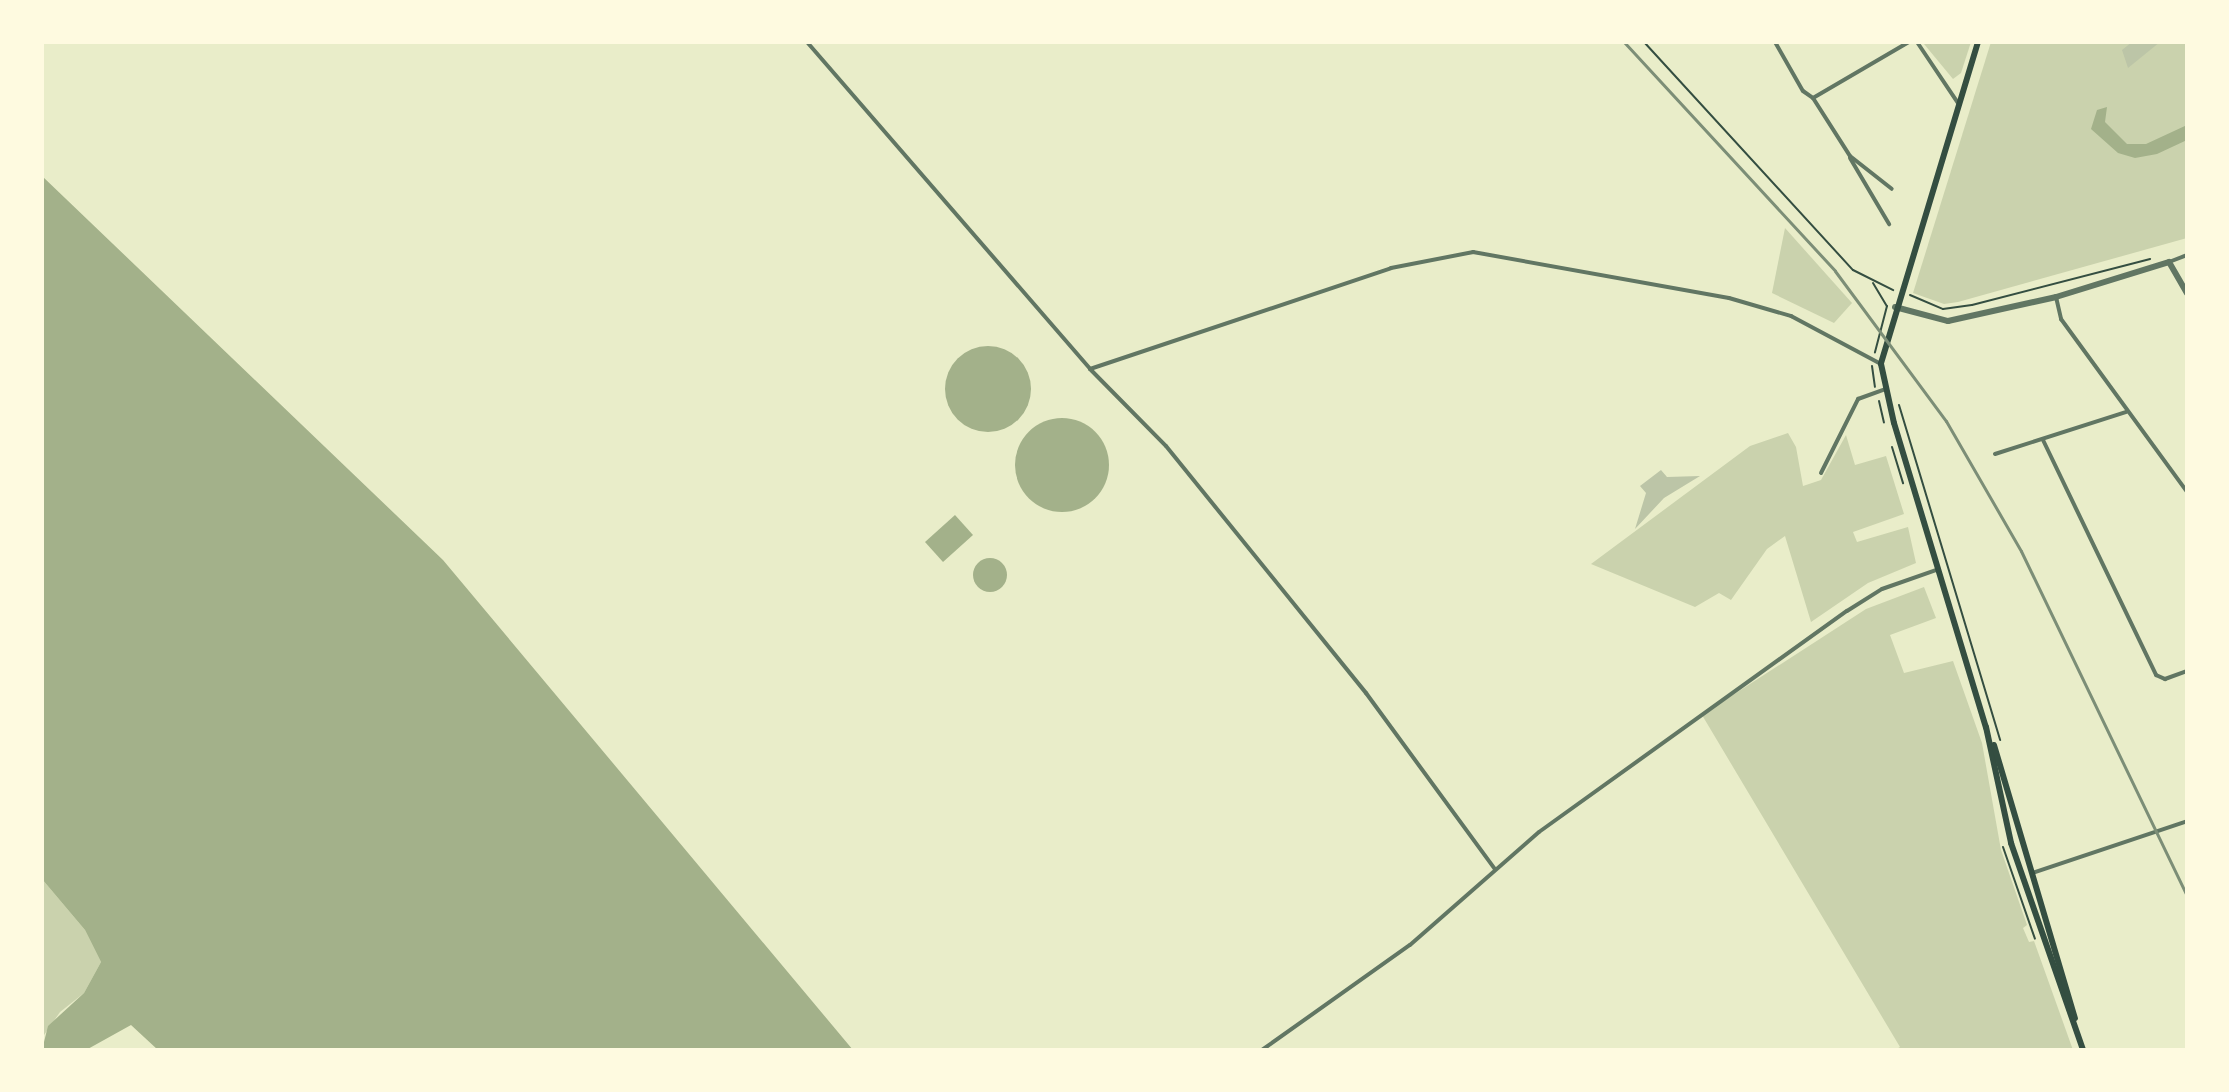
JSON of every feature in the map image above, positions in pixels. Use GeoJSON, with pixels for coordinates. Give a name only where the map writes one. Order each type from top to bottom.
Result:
{"type":"FeatureCollection","features":[{"type":"Feature","properties":{"kind":"main road"},"geometry":{"type":"LineString","coordinates":[[1978,42],[1891,306],[1881,364],[1885,389],[2083,1050]]}},
{"type":"Feature","properties":{"kind":"main road"},"geometry":{"type":"LineString","coordinates":[[1986,727],[2011,843],[2077,1029]]}},
{"type":"Feature","properties":{"kind":"street"},"geometry":{"type":"LineString","coordinates":[[807,42],[1090,369],[1166,446],[1276,582],[1495,869]]}},
{"type":"Feature","properties":{"kind":"street"},"geometry":{"type":"LineString","coordinates":[[1775,42],[1803,91],[1813,98],[1850,156],[1854,172],[1889,224]]}},
{"type":"Feature","properties":{"kind":"street"},"geometry":{"type":"LineString","coordinates":[[1813,98],[1909,42]]}},
{"type":"Feature","properties":{"kind":"street"},"geometry":{"type":"LineString","coordinates":[[1917,42],[1959,103]]}},
{"type":"Feature","properties":{"kind":"street"},"geometry":{"type":"LineString","coordinates":[[1850,156],[1892,189]]}},
{"type":"Feature","properties":{"kind":"street"},"geometry":{"type":"LineString","coordinates":[[1090,369],[1391,268],[1473,252],[1729,298],[1791,316],[1881,364]]}},
{"type":"Feature","properties":{"kind":"street"},"geometry":{"type":"LineString","coordinates":[[1891,306],[1948,321],[2056,297],[2187,255]]}},
{"type":"Feature","properties":{"kind":"street"},"geometry":{"type":"LineString","coordinates":[[2169,262],[2187,293]]}},
{"type":"Feature","properties":{"kind":"street"},"geometry":{"type":"LineString","coordinates":[[2056,297],[2061,319],[2187,492]]}},
{"type":"Feature","properties":{"kind":"street"},"geometry":{"type":"LineString","coordinates":[[1821,473],[1858,399],[1885,389]]}},
{"type":"Feature","properties":{"kind":"street"},"geometry":{"type":"LineString","coordinates":[[1995,454],[2126,412]]}},
{"type":"Feature","properties":{"kind":"street"},"geometry":{"type":"LineString","coordinates":[[2043,440],[2156,675],[2165,679],[2187,671]]}},
{"type":"Feature","properties":{"kind":"street"},"geometry":{"type":"LineString","coordinates":[[1262,1050],[1410,945],[1495,869],[1865,598],[1939,569]]}},
{"type":"Feature","properties":{"kind":"street"},"geometry":{"type":"LineString","coordinates":[[2032,873],[2187,821]]}},
{"type":"Feature","properties":{"kind":"path"},"geometry":{"type":"LineString","coordinates":[[1644,42],[1784,188],[1853,270],[1873,283],[1893,289]]}},
{"type":"Feature","properties":{"kind":"path"},"geometry":{"type":"LineString","coordinates":[[1907,294],[1943,309],[2054,286],[2145,258],[2156,265]]}},
{"type":"Feature","properties":{"kind":"path"},"geometry":{"type":"LineString","coordinates":[[1873,283],[1891,306],[1876,346]]}},
{"type":"Feature","properties":{"kind":"path"},"geometry":{"type":"LineString","coordinates":[[1871,371],[1886,427]]}},
{"type":"Feature","properties":{"kind":"path"},"geometry":{"type":"LineString","coordinates":[[1896,394],[2004,753]]}},
{"type":"Feature","properties":{"kind":"path"},"geometry":{"type":"LineString","coordinates":[[1890,441],[1903,484]]}},
{"type":"Feature","properties":{"kind":"path"},"geometry":{"type":"LineString","coordinates":[[2003,840],[2040,952]]}},
{"type":"Feature","properties":{"kind":"shaded area"},"geometry":{"type":"Polygon","coordinates":[[[1971,42],[1961,73],[1953,79],[1924,44],[1971,42]]]}},
{"type":"Feature","properties":{"kind":"shaded area"},"geometry":{"type":"Polygon","coordinates":[[[1991,42],[2187,42],[2187,238],[1958,302],[1944,304],[1913,293],[1991,42]]]}},
{"type":"Feature","properties":{"kind":"shaded area"},"geometry":{"type":"Polygon","coordinates":[[[2107,107],[2105,122],[2127,144],[2146,144],[2187,125],[2187,140],[2157,154],[2135,158],[2118,153],[2091,129],[2097,110],[2107,107]]]}},
{"type":"Feature","properties":{"kind":"shaded area"},"geometry":{"type":"Polygon","coordinates":[[[42,176],[443,560],[853,1050],[158,1050],[131,1025],[86,1050],[42,1050],[48,1026],[84,993],[101,962],[85,930],[42,879],[42,176]]]}},
{"type":"Feature","properties":{"kind":"shaded area"},"geometry":{"type":"Polygon","coordinates":[[[1785,228],[1852,303],[1834,323],[1772,293],[1785,228]]]}},
{"type":"Feature","properties":{"kind":"shaded area"},"geometry":{"type":"Polygon","coordinates":[[[988,346],[1005,349],[1019,358],[1028,372],[1031,389],[1028,406],[1019,420],[1005,429],[988,432],[971,429],[957,420],[948,406],[945,389],[948,372],[957,358],[971,349],[988,346]]]}},
{"type":"Feature","properties":{"kind":"shaded area"},"geometry":{"type":"Polygon","coordinates":[[[1062,418],[1080,421],[1096,431],[1106,447],[1109,465],[1106,483],[1096,499],[1080,509],[1062,512],[1044,509],[1028,499],[1018,483],[1015,465],[1018,447],[1028,431],[1044,421],[1062,418]]]}},
{"type":"Feature","properties":{"kind":"shaded area"},"geometry":{"type":"Polygon","coordinates":[[[1788,433],[1796,447],[1803,486],[1821,480],[1846,435],[1855,465],[1886,456],[1904,514],[1853,532],[1857,542],[1908,527],[1916,563],[1868,583],[1811,622],[1785,536],[1767,549],[1731,600],[1719,593],[1695,607],[1591,564],[1750,446],[1788,433]]]}},
{"type":"Feature","properties":{"kind":"shaded area"},"geometry":{"type":"Polygon","coordinates":[[[955,515],[973,535],[943,562],[925,542],[955,515]]]}},
{"type":"Feature","properties":{"kind":"shaded area"},"geometry":{"type":"Polygon","coordinates":[[[990,558],[1002,563],[1007,575],[1002,587],[990,592],[978,587],[973,575],[978,563],[990,558]]]}},
{"type":"Feature","properties":{"kind":"shaded area"},"geometry":{"type":"Polygon","coordinates":[[[1924,587],[1936,618],[1890,635],[1904,673],[1953,661],[1982,743],[2001,850],[2027,925],[2023,928],[2029,942],[2034,941],[2073,1050],[1895,1050],[1900,1047],[1702,715],[1866,609],[1924,587]]]}},
{"type":"Feature","properties":{"kind":"shaded area"},"geometry":{"type":"Polygon","coordinates":[[[42,879],[85,930],[101,962],[84,993],[60,1012],[42,1038],[42,879]]]}},
{"type":"Feature","properties":{"kind":"building"},"geometry":{"type":"Polygon","coordinates":[[[2132,42],[2160,42],[2128,68],[2122,50],[2132,42]]]}},
{"type":"Feature","properties":{"kind":"building"},"geometry":{"type":"Polygon","coordinates":[[[1661,470],[1667,477],[1700,476],[1664,498],[1635,529],[1646,493],[1640,486],[1661,470]]]}},
{"type":"Feature","properties":{"kind":"railway"},"geometry":{"type":"LineString","coordinates":[[1624,42],[1835,271],[1946,421],[2021,551],[2187,896]]}}]}
